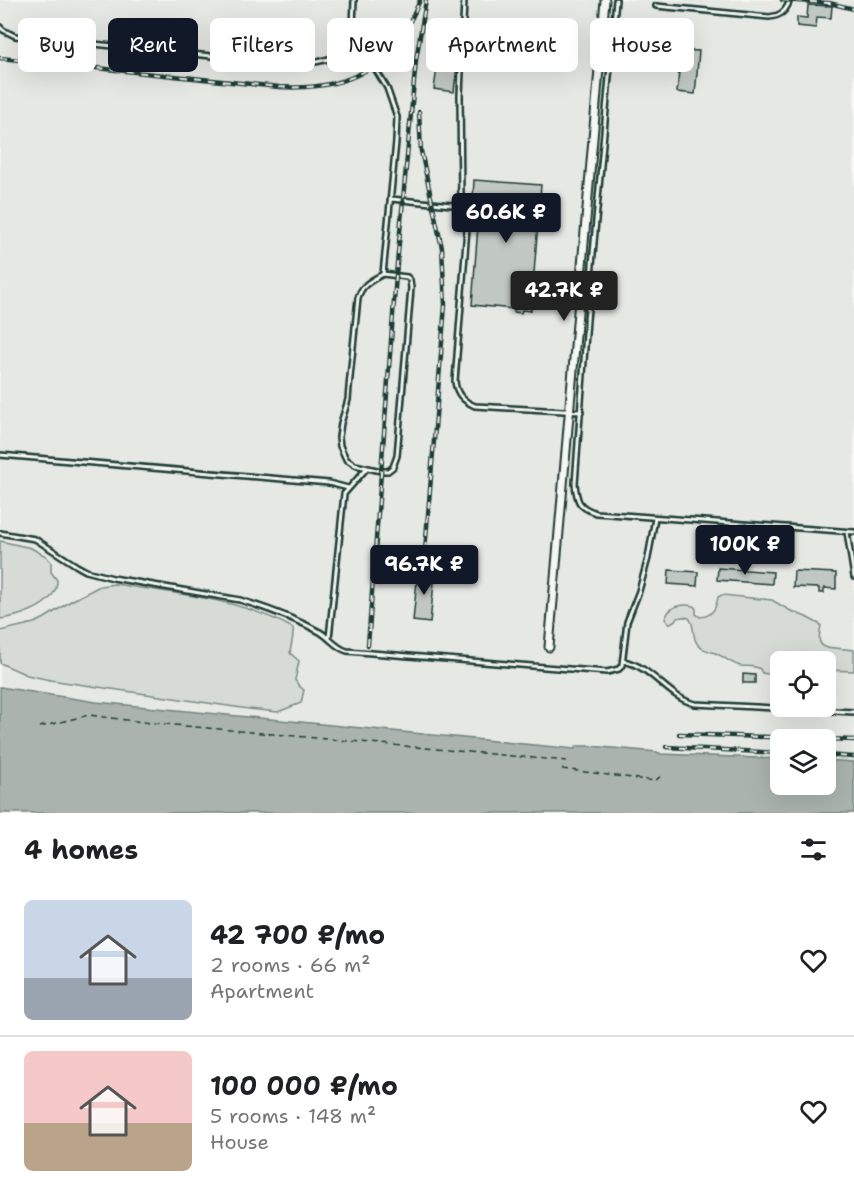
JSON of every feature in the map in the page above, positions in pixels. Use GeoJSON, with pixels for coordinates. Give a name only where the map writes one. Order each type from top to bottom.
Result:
{"type":"FeatureCollection","features":[{"type":"Feature","properties":{"kind":"street"},"geometry":{"type":"LineString","coordinates":[[549,647],[605,0]]}},
{"type":"Feature","properties":{"kind":"lane"},"geometry":{"type":"LineString","coordinates":[[353,18],[354,0]]}},
{"type":"Feature","properties":{"kind":"lane"},"geometry":{"type":"LineString","coordinates":[[464,0],[460,95],[461,201],[466,207],[468,216],[454,381],[457,392],[464,401],[475,406],[581,412]]}},
{"type":"Feature","properties":{"kind":"lane"},"geometry":{"type":"LineString","coordinates":[[616,0],[575,484],[577,499],[586,509],[596,513],[854,532]]}},
{"type":"Feature","properties":{"kind":"lane"},"geometry":{"type":"LineString","coordinates":[[656,6],[769,17],[784,12],[790,0]]}},
{"type":"Feature","properties":{"kind":"lane"},"geometry":{"type":"LineString","coordinates":[[0,27],[15,36],[290,64],[310,64],[327,60]]}},
{"type":"Feature","properties":{"kind":"lane"},"geometry":{"type":"LineString","coordinates":[[377,72],[387,87],[397,117],[383,274]]}},
{"type":"Feature","properties":{"kind":"lane"},"geometry":{"type":"LineString","coordinates":[[390,199],[452,204],[461,201]]}},
{"type":"Feature","properties":{"kind":"lane"},"geometry":{"type":"LineString","coordinates":[[383,274],[407,277],[411,283],[397,456],[393,467],[388,471],[355,465],[346,459],[342,453],[339,437],[350,387],[360,290],[364,284],[383,274]]}},
{"type":"Feature","properties":{"kind":"lane"},"geometry":{"type":"LineString","coordinates":[[579,440],[584,441]]}},
{"type":"Feature","properties":{"kind":"lane"},"geometry":{"type":"LineString","coordinates":[[0,455],[329,483],[348,488]]}},
{"type":"Feature","properties":{"kind":"lane"},"geometry":{"type":"LineString","coordinates":[[329,638],[342,502],[348,488],[367,468]]}},
{"type":"Feature","properties":{"kind":"lane"},"geometry":{"type":"LineString","coordinates":[[0,533],[35,538],[86,571],[113,578],[240,600],[312,628],[329,638],[340,649],[607,672],[619,669],[623,661],[629,614],[639,591],[648,558],[655,518]]}},
{"type":"Feature","properties":{"kind":"lane"},"geometry":{"type":"LineString","coordinates":[[847,532],[854,577]]}},
{"type":"Feature","properties":{"kind":"lane"},"geometry":{"type":"LineString","coordinates":[[623,661],[638,665],[682,699],[695,704],[854,712]]}},
{"type":"Feature","properties":{"kind":"path"},"geometry":{"type":"LineString","coordinates":[[40,727],[88,715],[161,724],[567,761]]}},
{"type":"Feature","properties":{"kind":"path"},"geometry":{"type":"LineString","coordinates":[[562,769],[655,781],[663,774]]}},
{"type":"Feature","properties":{"kind":"shaded area"},"geometry":{"type":"Polygon","coordinates":[[[0,0],[854,0],[854,762],[836,761],[836,729],[770,729],[770,759],[207,734],[42,694],[0,687],[0,0]]]}},
{"type":"Feature","properties":{"kind":"shaded area"},"geometry":{"type":"Polygon","coordinates":[[[0,541],[31,548],[46,556],[51,562],[51,572],[57,580],[56,588],[51,596],[39,607],[23,614],[0,619],[0,541]]]}},
{"type":"Feature","properties":{"kind":"shaded area"},"geometry":{"type":"Polygon","coordinates":[[[115,584],[206,598],[251,610],[293,628],[290,653],[299,661],[295,680],[304,690],[301,703],[278,712],[249,709],[50,680],[27,675],[0,663],[0,631],[34,623],[100,586],[115,584]]]}},
{"type":"Feature","properties":{"kind":"shaded area"},"geometry":{"type":"Polygon","coordinates":[[[722,595],[772,600],[821,625],[819,638],[822,645],[854,650],[854,671],[836,670],[836,651],[770,651],[770,674],[762,673],[758,668],[737,665],[700,647],[696,642],[689,618],[680,617],[669,624],[665,619],[673,608],[685,605],[694,606],[696,614],[700,617],[708,615],[715,608],[718,597],[722,595]]]}},
{"type":"Feature","properties":{"kind":"shaded area"},"geometry":{"type":"Polygon","coordinates":[[[0,687],[96,702],[575,749],[576,746],[590,746],[661,754],[770,759],[770,795],[836,795],[836,761],[854,762],[854,813],[0,813],[0,687]]]}},
{"type":"Feature","properties":{"kind":"building"},"geometry":{"type":"Polygon","coordinates":[[[808,5],[832,6],[831,18],[817,17],[816,28],[797,26],[797,17],[807,18],[808,5]]]}},
{"type":"Feature","properties":{"kind":"building"},"geometry":{"type":"Polygon","coordinates":[[[694,51],[699,51],[695,94],[677,92],[679,72],[694,72],[694,51]]]}},
{"type":"Feature","properties":{"kind":"building"},"geometry":{"type":"Polygon","coordinates":[[[436,72],[456,72],[454,92],[434,89],[436,72]]]}},
{"type":"Feature","properties":{"kind":"building"},"geometry":{"type":"Polygon","coordinates":[[[474,180],[541,185],[531,311],[522,310],[521,313],[514,312],[514,309],[472,305],[480,199],[473,198],[474,180]]]}},
{"type":"Feature","properties":{"kind":"building"},"geometry":{"type":"Polygon","coordinates":[[[718,568],[773,572],[772,584],[717,580],[718,568]]]}},
{"type":"Feature","properties":{"kind":"building"},"geometry":{"type":"Polygon","coordinates":[[[418,570],[435,572],[430,623],[413,621],[418,570]]]}},
{"type":"Feature","properties":{"kind":"building"},"geometry":{"type":"Polygon","coordinates":[[[669,570],[698,572],[697,586],[668,584],[669,570]]]}},
{"type":"Feature","properties":{"kind":"building"},"geometry":{"type":"Polygon","coordinates":[[[794,571],[836,573],[836,589],[824,588],[824,593],[819,593],[819,588],[793,587],[794,571]]]}},
{"type":"Feature","properties":{"kind":"building"},"geometry":{"type":"Polygon","coordinates":[[[743,674],[755,675],[755,683],[743,683],[743,674]]]}},
{"type":"Feature","properties":{"kind":"railway"},"geometry":{"type":"LineString","coordinates":[[0,58],[279,87],[328,85],[348,79],[383,58],[397,42],[420,0]]}},
{"type":"Feature","properties":{"kind":"railway"},"geometry":{"type":"LineString","coordinates":[[368,645],[396,275],[416,60],[426,0]]}},
{"type":"Feature","properties":{"kind":"railway"},"geometry":{"type":"LineString","coordinates":[[782,0],[829,3],[854,9]]}},
{"type":"Feature","properties":{"kind":"railway"},"geometry":{"type":"LineString","coordinates":[[419,112],[421,151],[442,248],[445,305],[425,551]]}},
{"type":"Feature","properties":{"kind":"railway"},"geometry":{"type":"LineString","coordinates":[[679,734],[854,740]]}},
{"type":"Feature","properties":{"kind":"railway"},"geometry":{"type":"LineString","coordinates":[[666,747],[770,752]]}},
{"type":"Feature","properties":{"kind":"railway"},"geometry":{"type":"LineString","coordinates":[[836,756],[854,757]]}}]}
